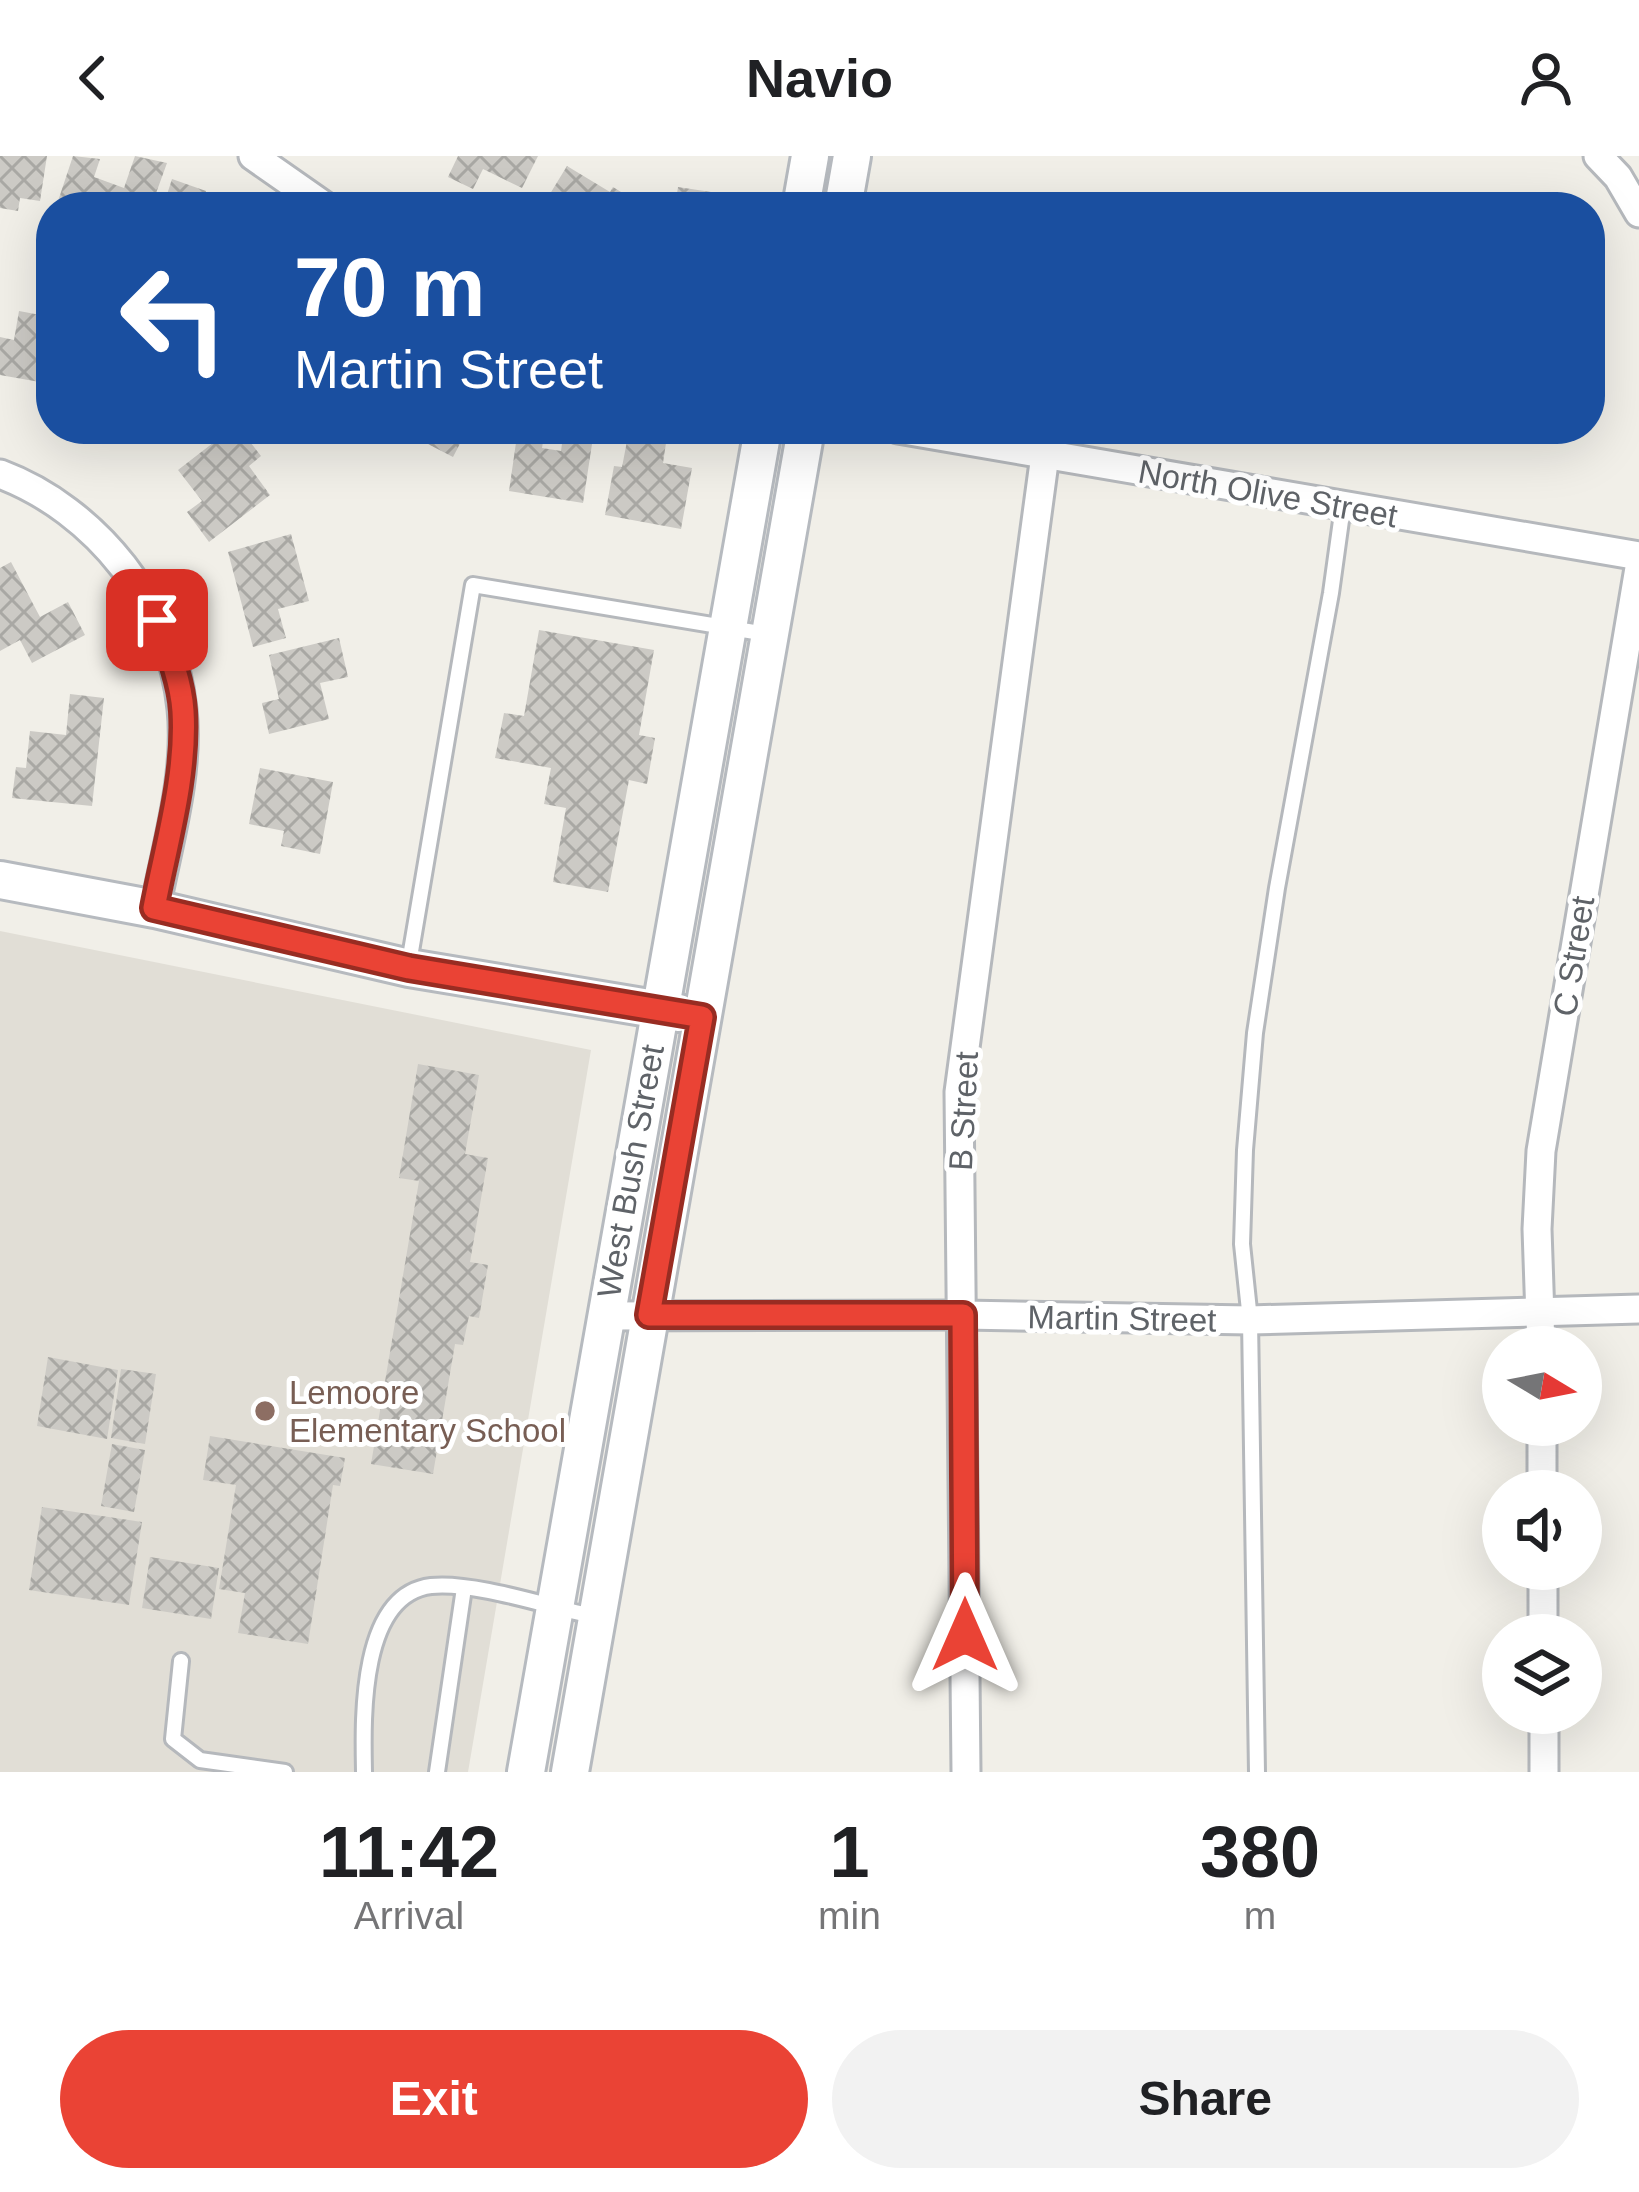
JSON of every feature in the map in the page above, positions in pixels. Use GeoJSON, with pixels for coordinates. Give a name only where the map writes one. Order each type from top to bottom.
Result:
{"type":"FeatureCollection","features":[{"type":"Feature","properties":{"kind":"main road"},"geometry":{"type":"LineString","coordinates":[[804,192],[810,156]]}},
{"type":"Feature","properties":{"kind":"main road"},"geometry":{"type":"LineString","coordinates":[[846,192],[852,156]]}},
{"type":"Feature","properties":{"kind":"main road","name":"West Bush Street"},"geometry":{"type":"LineString","coordinates":[[526,1772],[760,444]]}},
{"type":"Feature","properties":{"kind":"main road","name":"West Bush Street"},"geometry":{"type":"LineString","coordinates":[[570,1772],[803,444]]}},
{"type":"Feature","properties":{"kind":"main road"},"geometry":{"type":"LineString","coordinates":[[0,880],[154,908],[409,968],[702,1017]]}},
{"type":"Feature","properties":{"kind":"street"},"geometry":{"type":"LineString","coordinates":[[253,156],[305,192]]}},
{"type":"Feature","properties":{"kind":"street"},"geometry":{"type":"LineString","coordinates":[[1598,156],[1618,177],[1639,213]]}},
{"type":"Feature","properties":{"kind":"street","name":"North Olive Street"},"geometry":{"type":"LineString","coordinates":[[983,444],[1639,556]]}},
{"type":"Feature","properties":{"kind":"street","name":"B Street"},"geometry":{"type":"LineString","coordinates":[[966,1772],[959,1092],[1046,455]]}},
{"type":"Feature","properties":{"kind":"street"},"geometry":{"type":"LineString","coordinates":[[0,474],[76,516],[114,554],[157,620],[173,660],[183,711],[179,780],[154,908]]}},
{"type":"Feature","properties":{"kind":"street","name":"C Street"},"geometry":{"type":"LineString","coordinates":[[1541,1326],[1537,1229],[1541,1151],[1639,568]]}},
{"type":"Feature","properties":{"kind":"street","name":"Martin Street"},"geometry":{"type":"LineString","coordinates":[[604,1316],[1250,1320],[1639,1309]]}},
{"type":"Feature","properties":{"kind":"street"},"geometry":{"type":"LineString","coordinates":[[1544,1734],[1544,1772]]}},
{"type":"Feature","properties":{"kind":"lane"},"geometry":{"type":"LineString","coordinates":[[1257,1772],[1250,1320],[1242,1244],[1245,1150],[1255,1033],[1343,506]]}},
{"type":"Feature","properties":{"kind":"lane"},"geometry":{"type":"LineString","coordinates":[[409,968],[473,586],[770,634]]}},
{"type":"Feature","properties":{"kind":"lane"},"geometry":{"type":"LineString","coordinates":[[364,1772],[363,1705],[379,1627],[397,1604],[428,1586],[464,1588],[596,1617]]}},
{"type":"Feature","properties":{"kind":"lane"},"geometry":{"type":"LineString","coordinates":[[437,1772],[464,1588]]}},
{"type":"Feature","properties":{"kind":"lane"},"geometry":{"type":"LineString","coordinates":[[181,1661],[172,1739],[200,1760],[285,1772]]}},
{"type":"Feature","properties":{"kind":"shaded area","name":"Lemoore Elementary School"},"geometry":{"type":"Polygon","coordinates":[[[0,931],[591,1050],[468,1772],[0,1772],[0,931]]]}},
{"type":"Feature","properties":{"kind":"building"},"geometry":{"type":"Polygon","coordinates":[[[0,156],[47,156],[36,200],[20,198],[18,211],[0,208],[0,156]]]}},
{"type":"Feature","properties":{"kind":"building"},"geometry":{"type":"Polygon","coordinates":[[[73,156],[100,159],[94,177],[124,188],[135,156],[167,163],[156,192],[61,192],[73,156]]]}},
{"type":"Feature","properties":{"kind":"building"},"geometry":{"type":"Polygon","coordinates":[[[458,156],[538,156],[522,188],[483,169],[473,189],[448,177],[458,156]]]}},
{"type":"Feature","properties":{"kind":"building"},"geometry":{"type":"Polygon","coordinates":[[[567,166],[610,192],[551,192],[567,166]]]}},
{"type":"Feature","properties":{"kind":"building"},"geometry":{"type":"Polygon","coordinates":[[[172,179],[206,191],[206,192],[168,192],[172,179]]]}},
{"type":"Feature","properties":{"kind":"building"},"geometry":{"type":"Polygon","coordinates":[[[19,311],[36,314],[36,381],[0,375],[0,337],[14,340],[19,311]]]}},
{"type":"Feature","properties":{"kind":"building"},"geometry":{"type":"Polygon","coordinates":[[[212,444],[252,444],[261,456],[249,466],[270,495],[209,542],[187,512],[202,501],[178,470],[212,444]]]}},
{"type":"Feature","properties":{"kind":"building"},"geometry":{"type":"Polygon","coordinates":[[[428,444],[460,444],[453,457],[428,444]]]}},
{"type":"Feature","properties":{"kind":"building"},"geometry":{"type":"Polygon","coordinates":[[[516,444],[543,444],[542,448],[561,451],[562,444],[592,444],[583,503],[509,491],[516,444]]]}},
{"type":"Feature","properties":{"kind":"building"},"geometry":{"type":"Polygon","coordinates":[[[626,444],[666,444],[663,463],[692,468],[681,529],[605,515],[614,466],[622,467],[626,444]]]}},
{"type":"Feature","properties":{"kind":"building"},"geometry":{"type":"Polygon","coordinates":[[[291,534],[309,601],[278,609],[286,638],[253,647],[228,552],[291,534]]]}},
{"type":"Feature","properties":{"kind":"building"},"geometry":{"type":"Polygon","coordinates":[[[11,562],[40,617],[68,602],[85,635],[32,663],[20,640],[0,651],[0,568],[11,562]]]}},
{"type":"Feature","properties":{"kind":"building"},"geometry":{"type":"Polygon","coordinates":[[[539,630],[654,650],[639,735],[655,738],[647,784],[629,780],[608,892],[553,882],[566,808],[544,804],[551,768],[495,758],[504,713],[524,716],[539,630]]]}},
{"type":"Feature","properties":{"kind":"building"},"geometry":{"type":"Polygon","coordinates":[[[339,638],[348,677],[320,683],[329,719],[269,734],[262,703],[279,699],[269,655],[339,638]]]}},
{"type":"Feature","properties":{"kind":"building"},"geometry":{"type":"Polygon","coordinates":[[[70,694],[104,698],[92,806],[12,798],[16,767],[26,768],[30,731],[66,735],[70,694]]]}},
{"type":"Feature","properties":{"kind":"building"},"geometry":{"type":"Polygon","coordinates":[[[260,768],[333,782],[320,854],[281,846],[284,831],[249,824],[260,768]]]}},
{"type":"Feature","properties":{"kind":"building"},"geometry":{"type":"Polygon","coordinates":[[[418,1064],[479,1075],[465,1154],[488,1158],[470,1262],[488,1265],[479,1318],[469,1316],[463,1345],[455,1344],[433,1474],[371,1464],[419,1181],[399,1178],[418,1064]]]}},
{"type":"Feature","properties":{"kind":"building"},"geometry":{"type":"Polygon","coordinates":[[[48,1357],[118,1370],[107,1439],[37,1426],[48,1357]]]}},
{"type":"Feature","properties":{"kind":"building"},"geometry":{"type":"Polygon","coordinates":[[[121,1369],[156,1374],[145,1444],[111,1438],[121,1369]]]}},
{"type":"Feature","properties":{"kind":"building"},"geometry":{"type":"Polygon","coordinates":[[[210,1436],[345,1458],[340,1486],[333,1485],[308,1644],[238,1633],[245,1593],[219,1589],[236,1485],[203,1480],[210,1436]]]}},
{"type":"Feature","properties":{"kind":"building"},"geometry":{"type":"Polygon","coordinates":[[[112,1444],[145,1450],[134,1512],[101,1506],[112,1444]]]}},
{"type":"Feature","properties":{"kind":"building"},"geometry":{"type":"Polygon","coordinates":[[[42,1507],[142,1522],[129,1605],[29,1590],[42,1507]]]}},
{"type":"Feature","properties":{"kind":"building"},"geometry":{"type":"Polygon","coordinates":[[[150,1557],[219,1568],[211,1619],[142,1608],[150,1557]]]}},
{"type":"Feature","properties":{"kind":"place","name":"Lemoore Elementary School"},"geometry":{"type":"Point","coordinates":[265,1411]}},
{"type":"Feature","properties":{"kind":"route"},"geometry":{"type":"LineString","coordinates":[[157,620],[173,660],[183,711],[179,780],[154,908],[409,968],[702,1017],[649,1315],[963,1315],[965,1635]]}}]}
